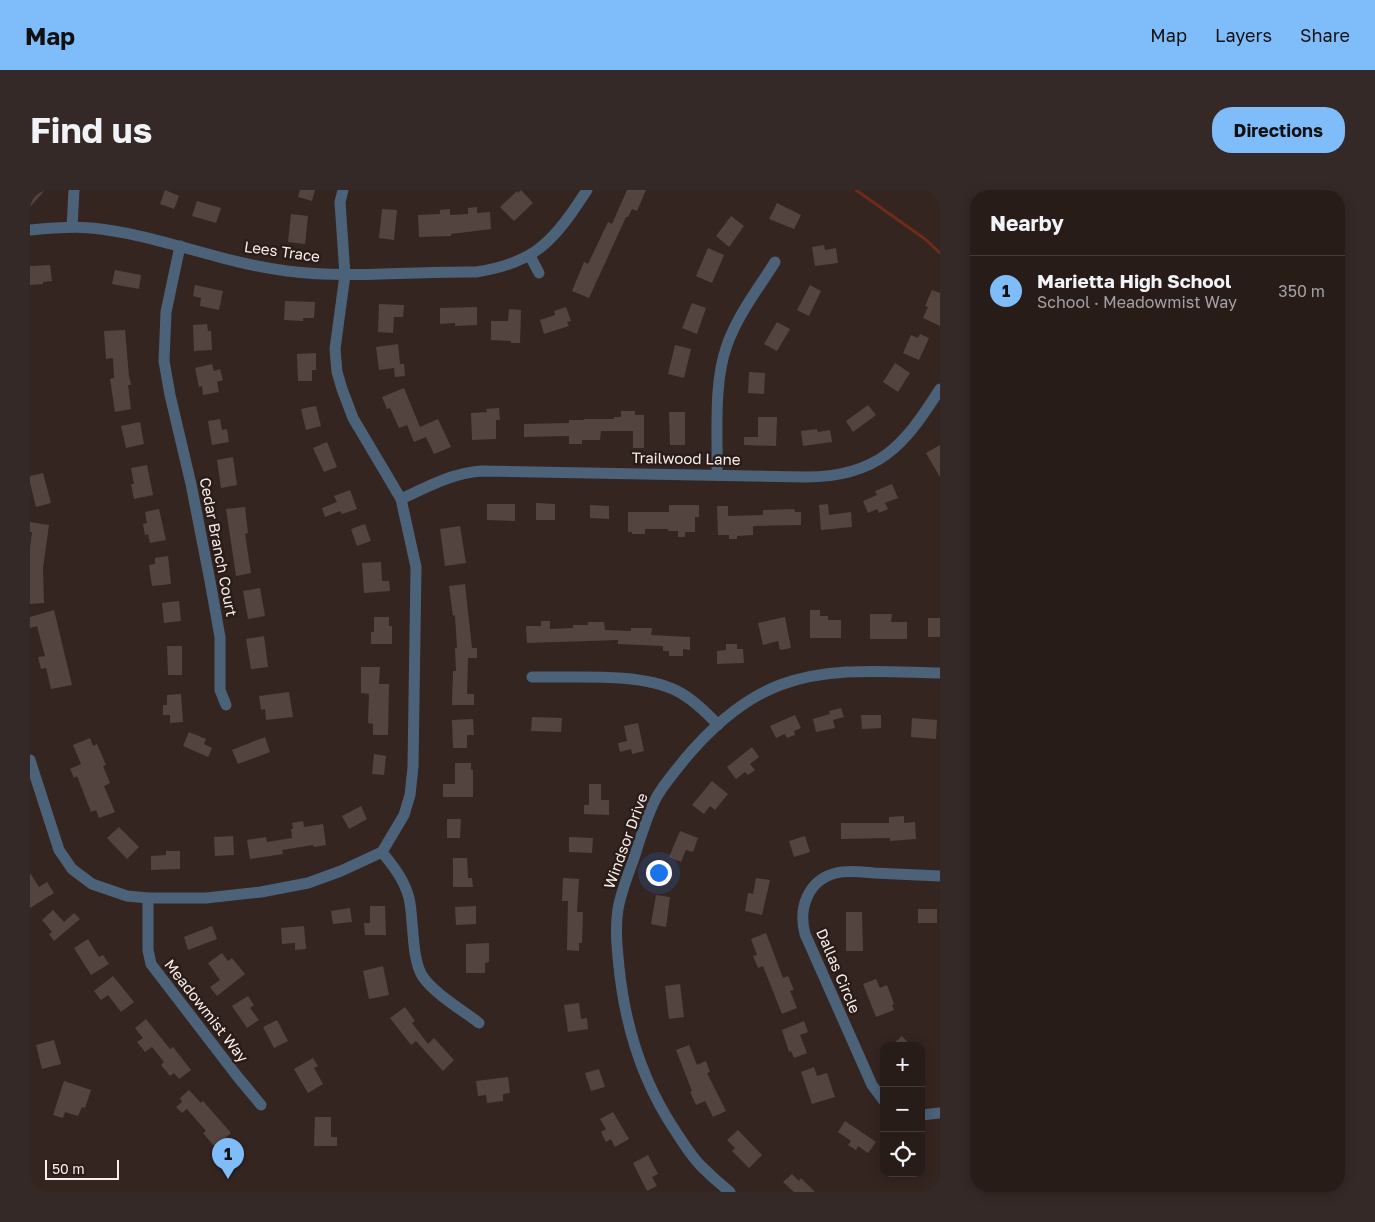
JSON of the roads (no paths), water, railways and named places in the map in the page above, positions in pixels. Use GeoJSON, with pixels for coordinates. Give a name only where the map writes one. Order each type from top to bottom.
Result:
{"type":"FeatureCollection","features":[{"type":"Feature","properties":{"kind":"street"},"geometry":{"type":"LineString","coordinates":[[72,227],[74,190]]}},
{"type":"Feature","properties":{"kind":"street"},"geometry":{"type":"LineString","coordinates":[[30,760],[59,850],[72,869],[92,884],[127,896],[206,898],[262,892],[308,883],[382,852],[404,815],[410,796],[413,767],[416,567],[401,499],[353,418],[337,372],[335,349],[345,274],[340,202],[343,190]]}},
{"type":"Feature","properties":{"kind":"street","name":"Lees Trace"},"geometry":{"type":"LineString","coordinates":[[30,230],[72,227],[106,230],[180,246],[268,269],[306,273],[476,272],[496,269],[530,256],[556,234],[587,190]]}},
{"type":"Feature","properties":{"kind":"street","name":"Cedar Branch Court"},"geometry":{"type":"LineString","coordinates":[[180,246],[166,312],[164,361],[210,581],[220,637],[220,690],[226,705]]}},
{"type":"Feature","properties":{"kind":"street"},"geometry":{"type":"LineString","coordinates":[[530,256],[539,273]]}},
{"type":"Feature","properties":{"kind":"street"},"geometry":{"type":"LineString","coordinates":[[717,475],[719,382],[723,358],[738,321],[775,262]]}},
{"type":"Feature","properties":{"kind":"street","name":"Trailwood Lane"},"geometry":{"type":"LineString","coordinates":[[401,499],[438,482],[470,472],[820,477],[857,470],[883,458],[901,444],[939,395]]}},
{"type":"Feature","properties":{"kind":"street","name":"Windsor Drive"},"geometry":{"type":"LineString","coordinates":[[730,1192],[701,1167],[668,1120],[647,1080],[624,1005],[617,937],[618,911],[622,891],[656,799],[687,757],[718,725],[760,694],[780,685],[804,677],[847,671],[940,673]]}},
{"type":"Feature","properties":{"kind":"street"},"geometry":{"type":"LineString","coordinates":[[532,677],[616,678],[658,684],[676,690],[688,698],[704,710],[718,725]]}},
{"type":"Feature","properties":{"kind":"street"},"geometry":{"type":"LineString","coordinates":[[382,852],[399,873],[407,892],[417,961],[421,975],[431,986],[479,1023]]}},
{"type":"Feature","properties":{"kind":"street","name":"Dallas Circle"},"geometry":{"type":"LineString","coordinates":[[880,1096],[872,1085],[805,934],[802,918],[804,904],[812,888],[837,872],[940,876]]}},
{"type":"Feature","properties":{"kind":"street","name":"Meadowmist Way"},"geometry":{"type":"LineString","coordinates":[[148,898],[148,950],[150,964],[261,1105]]}},
{"type":"Feature","properties":{"kind":"street"},"geometry":{"type":"LineString","coordinates":[[925,1114],[940,1113]]}},
{"type":"Feature","properties":{"kind":"waterway"},"geometry":{"type":"LineString","coordinates":[[856,190],[925,239],[940,253]]}},
{"type":"Feature","properties":{"kind":"place","name":"Marietta High School"},"geometry":{"type":"Point","coordinates":[228,1179]}}]}
